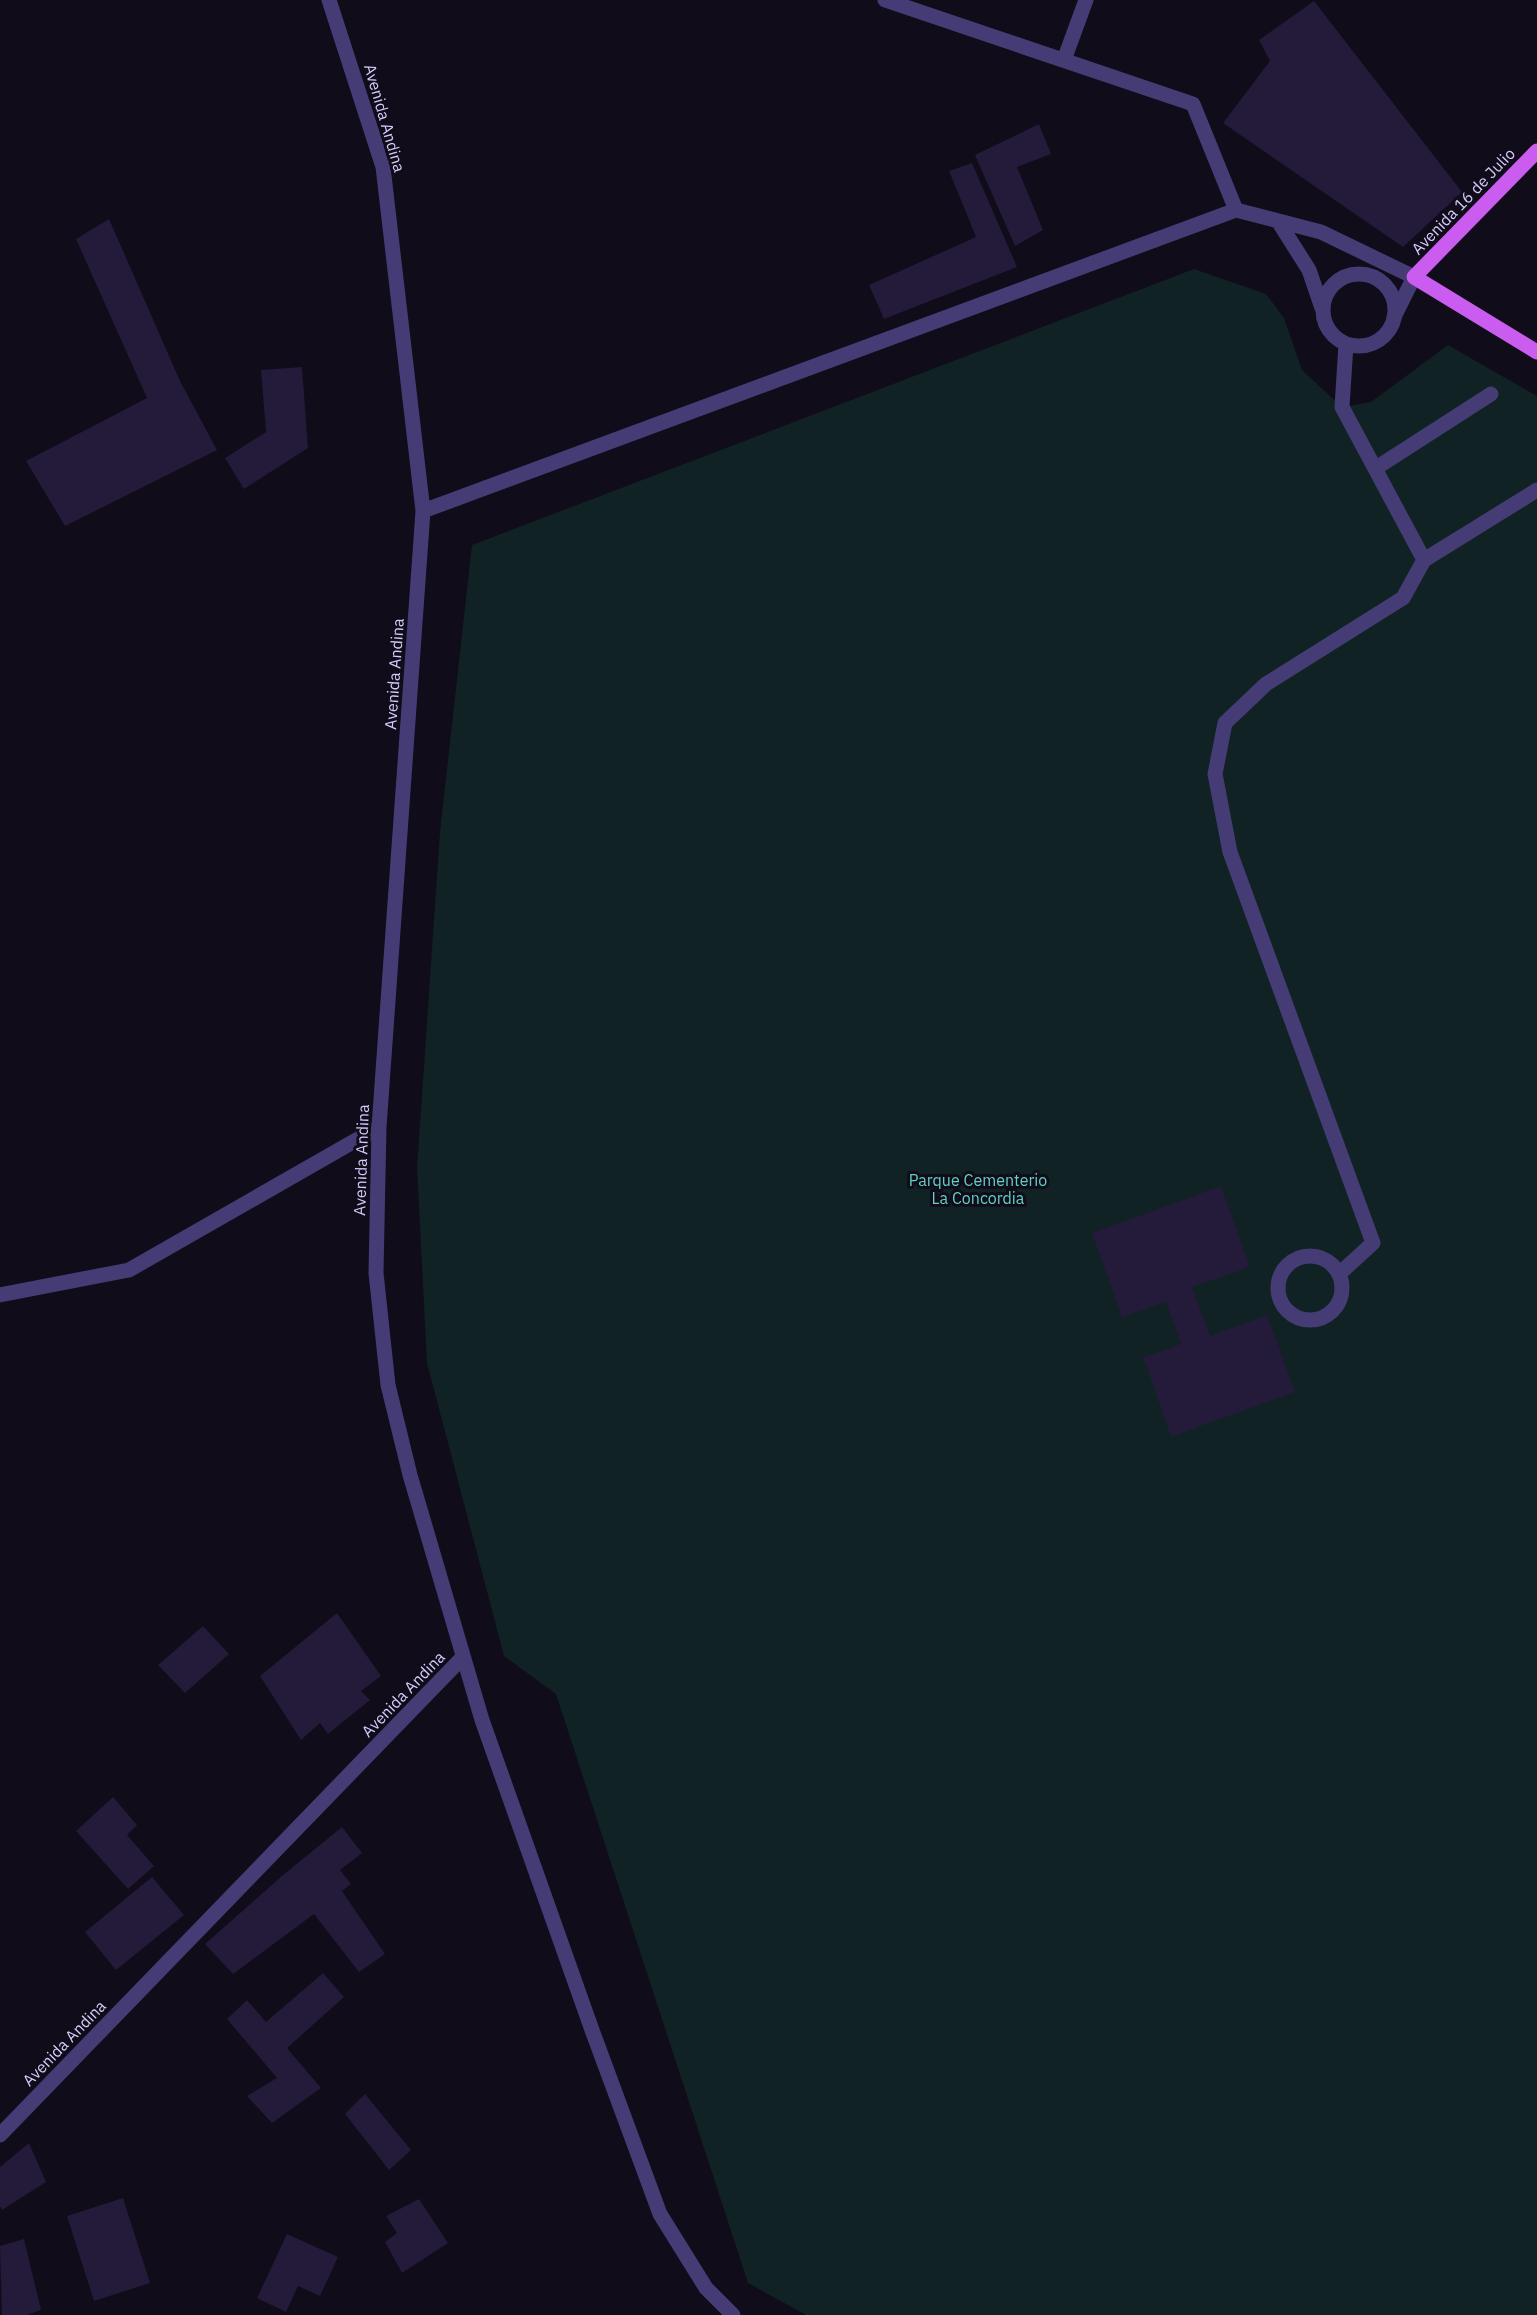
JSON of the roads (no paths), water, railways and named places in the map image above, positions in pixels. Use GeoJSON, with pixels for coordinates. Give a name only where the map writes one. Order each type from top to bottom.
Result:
{"type":"FeatureCollection","features":[{"type":"Feature","properties":{"kind":"main road","name":"Avenida 16 de Julio"},"geometry":{"type":"LineString","coordinates":[[1414,277],[1537,151]]}},
{"type":"Feature","properties":{"kind":"main road"},"geometry":{"type":"LineString","coordinates":[[1414,277],[1537,352]]}},
{"type":"Feature","properties":{"kind":"street","name":"Avenida Andina"},"geometry":{"type":"LineString","coordinates":[[0,2135],[463,1657],[410,1475],[388,1385],[375,1273],[379,1127],[423,511],[383,167],[329,0]]}},
{"type":"Feature","properties":{"kind":"street"},"geometry":{"type":"LineString","coordinates":[[885,0],[1193,104],[1236,210]]}},
{"type":"Feature","properties":{"kind":"street"},"geometry":{"type":"LineString","coordinates":[[1064,60],[1086,0]]}},
{"type":"Feature","properties":{"kind":"street"},"geometry":{"type":"LineString","coordinates":[[423,511],[1236,210],[1321,232],[1414,277]]}},
{"type":"Feature","properties":{"kind":"street"},"geometry":{"type":"LineString","coordinates":[[1278,221],[1309,270],[1329,330],[1337,339],[1346,344],[1359,346],[1371,344],[1382,338],[1390,329],[1414,277]]}},
{"type":"Feature","properties":{"kind":"street"},"geometry":{"type":"LineString","coordinates":[[1361,274],[1372,276],[1383,283],[1395,305],[1394,317]]}},
{"type":"Feature","properties":{"kind":"street"},"geometry":{"type":"LineString","coordinates":[[1322,308],[1328,292],[1339,279],[1349,275],[1414,277]]}},
{"type":"Feature","properties":{"kind":"street"},"geometry":{"type":"LineString","coordinates":[[1346,344],[1342,407],[1424,560]]}},
{"type":"Feature","properties":{"kind":"street"},"geometry":{"type":"LineString","coordinates":[[1376,468],[1491,394]]}},
{"type":"Feature","properties":{"kind":"street"},"geometry":{"type":"LineString","coordinates":[[1339,1274],[1373,1243],[1230,852],[1215,774],[1225,723],[1266,684],[1403,598],[1424,560],[1537,489]]}},
{"type":"Feature","properties":{"kind":"street"},"geometry":{"type":"LineString","coordinates":[[0,1295],[129,1270],[379,1127]]}},
{"type":"Feature","properties":{"kind":"street"},"geometry":{"type":"LineString","coordinates":[[1304,1256],[1324,1259],[1339,1274],[1341,1295],[1337,1305],[1321,1318],[1311,1320],[1291,1314],[1279,1297],[1279,1276],[1285,1266],[1293,1260],[1304,1256]]}},
{"type":"Feature","properties":{"kind":"street"},"geometry":{"type":"LineString","coordinates":[[463,1657],[482,1720],[660,2214],[706,2288],[734,2315]]}},
{"type":"Feature","properties":{"kind":"park label","name":"Parque Cementerio La Concordia"},"geometry":{"type":"Point","coordinates":[978,1189]}}]}
